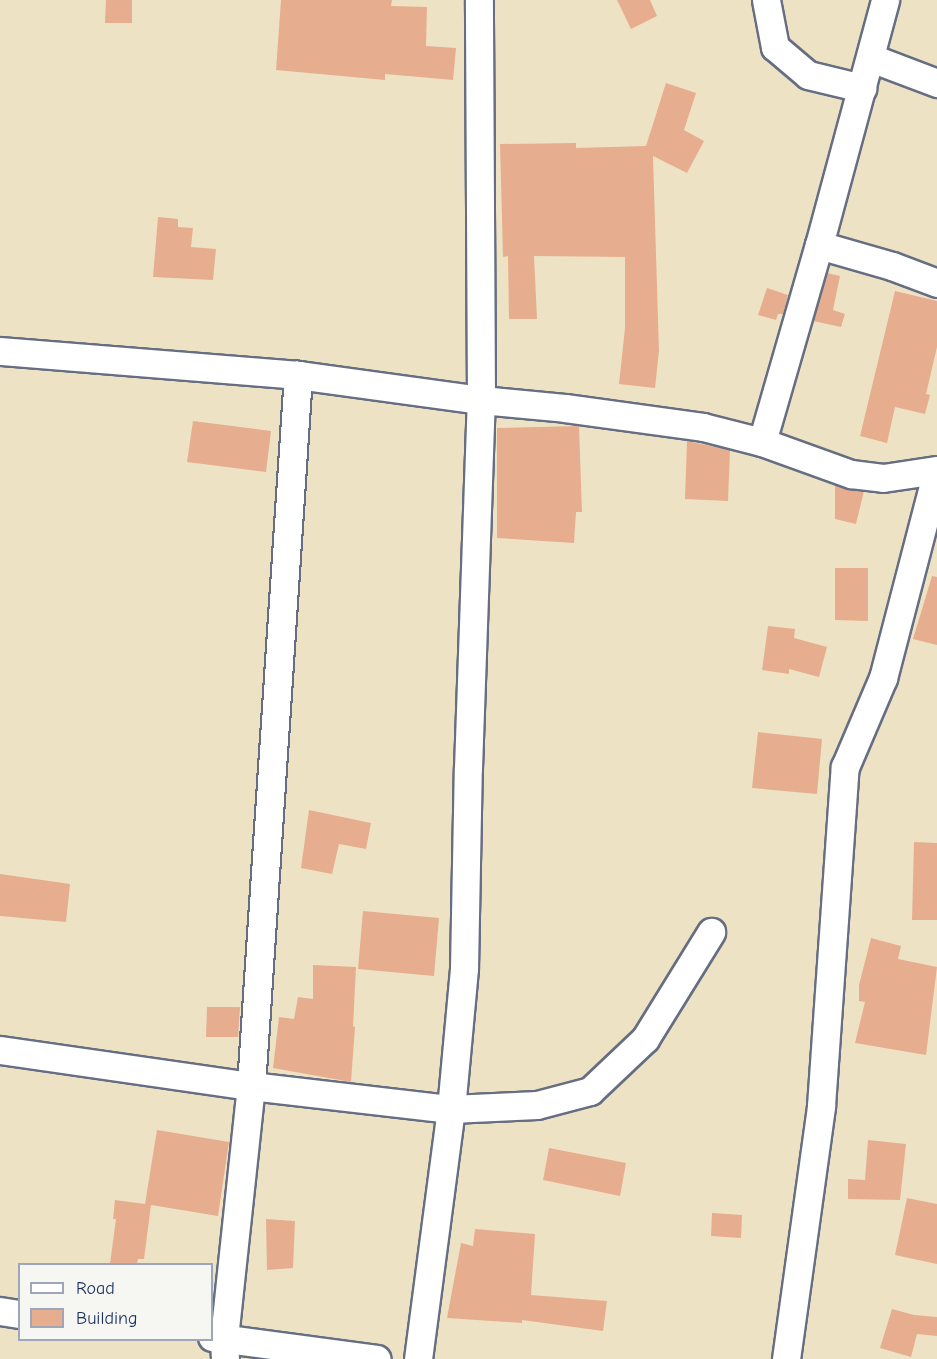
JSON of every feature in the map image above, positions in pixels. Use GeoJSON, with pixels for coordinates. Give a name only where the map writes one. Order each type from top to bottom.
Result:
{"type":"FeatureCollection","features":[{"type":"Feature","properties":{"kind":"street"},"geometry":{"type":"LineString","coordinates":[[418,1359],[451,1109],[464,968],[468,768],[481,400],[479,0]]}},
{"type":"Feature","properties":{"kind":"street"},"geometry":{"type":"LineString","coordinates":[[766,0],[776,47],[808,75],[862,88]]}},
{"type":"Feature","properties":{"kind":"street"},"geometry":{"type":"LineString","coordinates":[[762,442],[819,245],[885,0]]}},
{"type":"Feature","properties":{"kind":"street"},"geometry":{"type":"LineString","coordinates":[[871,58],[937,82]]}},
{"type":"Feature","properties":{"kind":"street"},"geometry":{"type":"LineString","coordinates":[[819,245],[892,266],[937,283]]}},
{"type":"Feature","properties":{"kind":"street"},"geometry":{"type":"LineString","coordinates":[[0,351],[298,375],[481,400],[565,408],[703,427],[762,442],[851,474],[883,478],[937,471],[883,678],[845,767],[821,1106],[786,1359]]}},
{"type":"Feature","properties":{"kind":"street"},"geometry":{"type":"LineString","coordinates":[[298,375],[251,1086],[220,1345],[377,1359]]}},
{"type":"Feature","properties":{"kind":"street"},"geometry":{"type":"LineString","coordinates":[[0,1050],[251,1086],[451,1109],[537,1106],[590,1091],[645,1039],[711,932]]}},
{"type":"Feature","properties":{"kind":"street"},"geometry":{"type":"LineString","coordinates":[[0,1311],[18,1314]]}},
{"type":"Feature","properties":{"kind":"building"},"geometry":{"type":"Polygon","coordinates":[[[106,0],[132,0],[132,23],[105,23],[106,0]]]}},
{"type":"Feature","properties":{"kind":"building"},"geometry":{"type":"Polygon","coordinates":[[[281,0],[392,0],[391,6],[427,7],[426,46],[456,48],[453,80],[385,74],[385,80],[276,70],[281,0]]]}},
{"type":"Feature","properties":{"kind":"building"},"geometry":{"type":"Polygon","coordinates":[[[617,0],[650,0],[657,16],[631,29],[617,0]]]}},
{"type":"Feature","properties":{"kind":"building"},"geometry":{"type":"Polygon","coordinates":[[[666,83],[696,93],[684,130],[704,141],[687,173],[653,156],[659,351],[655,388],[619,384],[625,328],[625,257],[534,256],[537,319],[509,319],[508,256],[503,257],[500,144],[576,143],[576,148],[646,146],[666,83]]]}},
{"type":"Feature","properties":{"kind":"building"},"geometry":{"type":"Polygon","coordinates":[[[158,217],[178,219],[178,227],[193,228],[191,247],[216,249],[213,280],[153,277],[158,217]]]}},
{"type":"Feature","properties":{"kind":"building"},"geometry":{"type":"Polygon","coordinates":[[[827,273],[840,276],[833,310],[845,314],[841,327],[813,321],[827,273]]]}},
{"type":"Feature","properties":{"kind":"building"},"geometry":{"type":"Polygon","coordinates":[[[767,288],[788,295],[783,314],[778,314],[776,320],[758,315],[767,288]]]}},
{"type":"Feature","properties":{"kind":"building"},"geometry":{"type":"Polygon","coordinates":[[[895,291],[937,301],[937,347],[926,394],[930,395],[925,414],[895,407],[887,443],[860,436],[895,291]]]}},
{"type":"Feature","properties":{"kind":"building"},"geometry":{"type":"Polygon","coordinates":[[[193,421],[271,431],[266,472],[187,462],[193,421]]]}},
{"type":"Feature","properties":{"kind":"building"},"geometry":{"type":"Polygon","coordinates":[[[579,426],[582,512],[576,512],[574,543],[497,538],[497,428],[579,426]]]}},
{"type":"Feature","properties":{"kind":"building"},"geometry":{"type":"Polygon","coordinates":[[[687,441],[730,450],[728,501],[685,499],[687,441]]]}},
{"type":"Feature","properties":{"kind":"building"},"geometry":{"type":"Polygon","coordinates":[[[835,485],[864,491],[856,524],[835,519],[835,485]]]}},
{"type":"Feature","properties":{"kind":"building"},"geometry":{"type":"Polygon","coordinates":[[[835,568],[868,568],[868,621],[835,620],[835,568]]]}},
{"type":"Feature","properties":{"kind":"building"},"geometry":{"type":"Polygon","coordinates":[[[932,576],[937,577],[937,645],[913,639],[932,576]]]}},
{"type":"Feature","properties":{"kind":"building"},"geometry":{"type":"Polygon","coordinates":[[[768,626],[795,629],[794,638],[827,647],[819,677],[789,669],[789,674],[762,670],[768,626]]]}},
{"type":"Feature","properties":{"kind":"building"},"geometry":{"type":"Polygon","coordinates":[[[758,732],[822,739],[817,794],[752,788],[758,732]]]}},
{"type":"Feature","properties":{"kind":"building"},"geometry":{"type":"Polygon","coordinates":[[[309,810],[371,823],[366,849],[339,844],[332,874],[301,868],[309,810]]]}},
{"type":"Feature","properties":{"kind":"building"},"geometry":{"type":"Polygon","coordinates":[[[914,842],[937,843],[937,920],[912,920],[914,842]]]}},
{"type":"Feature","properties":{"kind":"building"},"geometry":{"type":"Polygon","coordinates":[[[0,874],[70,884],[66,922],[0,916],[0,874]]]}},
{"type":"Feature","properties":{"kind":"building"},"geometry":{"type":"Polygon","coordinates":[[[363,911],[439,918],[434,976],[358,969],[363,911]]]}},
{"type":"Feature","properties":{"kind":"building"},"geometry":{"type":"Polygon","coordinates":[[[871,938],[901,946],[898,959],[937,967],[926,1055],[855,1043],[865,1002],[859,1001],[859,985],[871,938]]]}},
{"type":"Feature","properties":{"kind":"building"},"geometry":{"type":"Polygon","coordinates":[[[313,965],[356,967],[351,1082],[273,1068],[279,1017],[294,1019],[298,997],[313,999],[313,965]]]}},
{"type":"Feature","properties":{"kind":"building"},"geometry":{"type":"Polygon","coordinates":[[[207,1007],[240,1007],[238,1037],[206,1037],[207,1007]]]}},
{"type":"Feature","properties":{"kind":"building"},"geometry":{"type":"Polygon","coordinates":[[[157,1130],[229,1142],[218,1216],[151,1205],[144,1259],[138,1259],[137,1263],[110,1263],[116,1219],[113,1219],[115,1200],[145,1204],[157,1130]]]}},
{"type":"Feature","properties":{"kind":"building"},"geometry":{"type":"Polygon","coordinates":[[[868,1140],[906,1144],[900,1200],[848,1199],[848,1179],[865,1180],[868,1140]]]}},
{"type":"Feature","properties":{"kind":"building"},"geometry":{"type":"Polygon","coordinates":[[[549,1148],[626,1163],[620,1196],[543,1180],[549,1148]]]}},
{"type":"Feature","properties":{"kind":"building"},"geometry":{"type":"Polygon","coordinates":[[[907,1198],[937,1204],[937,1264],[895,1255],[907,1198]]]}},
{"type":"Feature","properties":{"kind":"building"},"geometry":{"type":"Polygon","coordinates":[[[712,1213],[742,1215],[741,1238],[711,1236],[712,1213]]]}},
{"type":"Feature","properties":{"kind":"building"},"geometry":{"type":"Polygon","coordinates":[[[266,1219],[295,1221],[293,1268],[267,1270],[266,1219]]]}},
{"type":"Feature","properties":{"kind":"building"},"geometry":{"type":"Polygon","coordinates":[[[475,1229],[535,1234],[531,1295],[607,1301],[603,1331],[522,1320],[522,1323],[447,1318],[461,1243],[473,1246],[475,1229]]]}},
{"type":"Feature","properties":{"kind":"building"},"geometry":{"type":"Polygon","coordinates":[[[892,1309],[914,1315],[937,1317],[937,1336],[917,1334],[911,1357],[880,1348],[892,1309]]]}}]}
